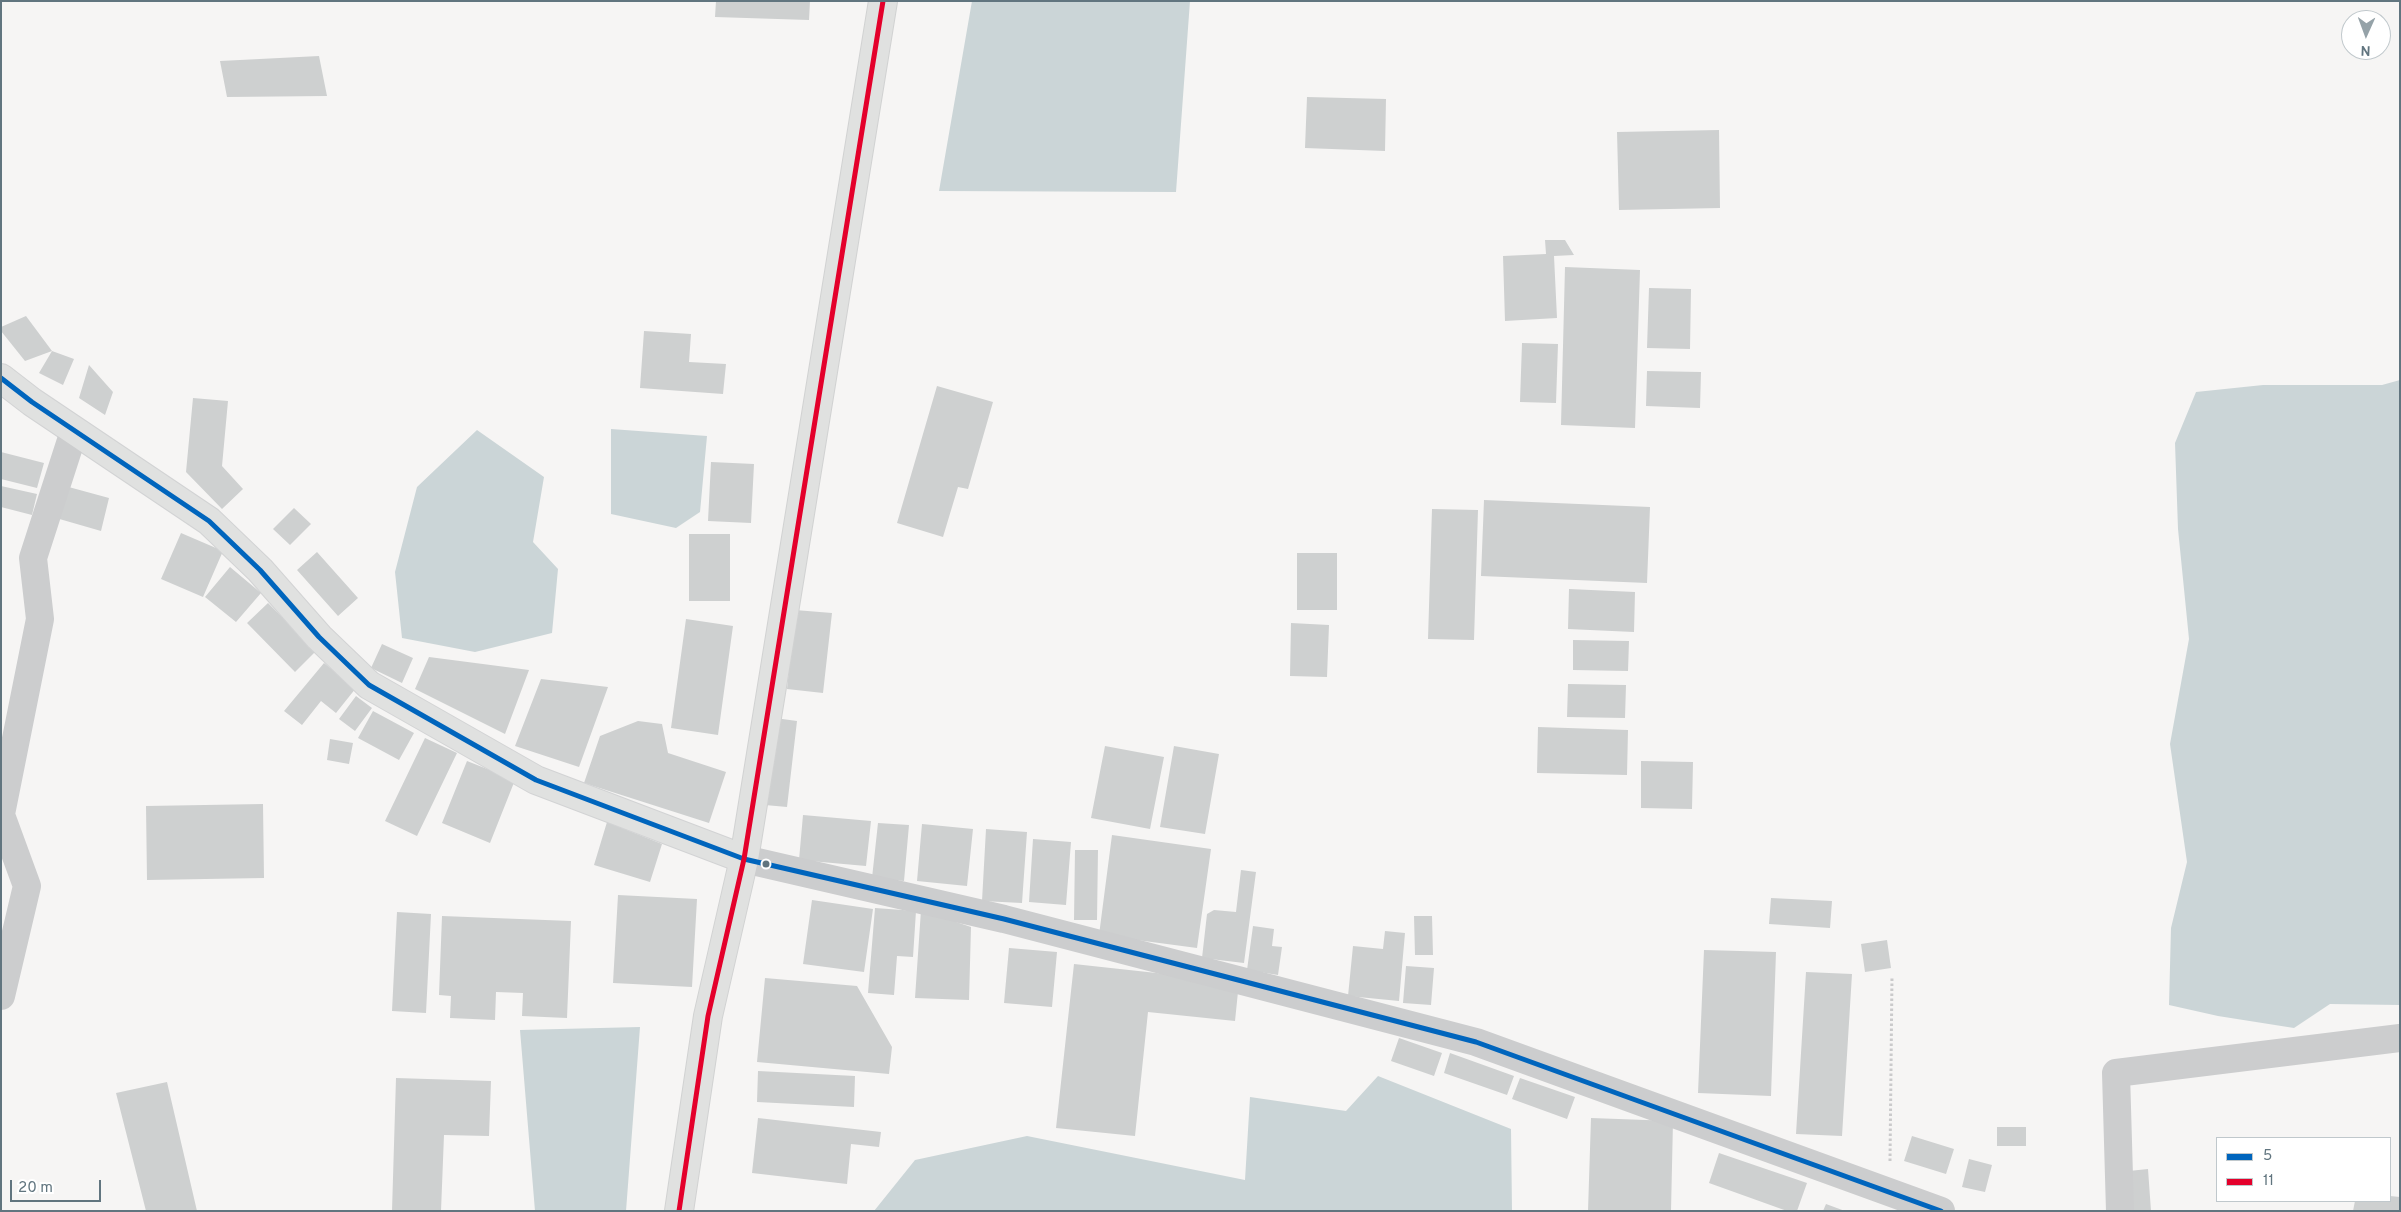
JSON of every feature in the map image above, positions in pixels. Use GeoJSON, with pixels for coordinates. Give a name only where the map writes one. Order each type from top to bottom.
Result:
{"type":"FeatureCollection","features":[{"type":"Feature","properties":{"kind":"main road"},"geometry":{"type":"LineString","coordinates":[[679,1211],[708,1016],[744,859],[883,1]]}},
{"type":"Feature","properties":{"kind":"main road"},"geometry":{"type":"LineString","coordinates":[[1,378],[74,431],[209,521],[260,570],[319,637],[369,685],[536,780],[744,859]]}},
{"type":"Feature","properties":{"kind":"street"},"geometry":{"type":"LineString","coordinates":[[1,996],[27,886],[1,814],[40,619],[33,558],[74,431]]}},
{"type":"Feature","properties":{"kind":"street"},"geometry":{"type":"LineString","coordinates":[[744,859],[1004,919],[1476,1042],[1942,1211]]}},
{"type":"Feature","properties":{"kind":"street"},"geometry":{"type":"LineString","coordinates":[[2120,1211],[2116,1073],[2400,1038]]}},
{"type":"Feature","properties":{"kind":"path"},"geometry":{"type":"LineString","coordinates":[[1890,1192],[1892,976]]}},
{"type":"Feature","properties":{"kind":"shaded area"},"geometry":{"type":"Polygon","coordinates":[[[972,1],[1190,1],[1176,192],[939,191],[972,1]]]}},
{"type":"Feature","properties":{"kind":"shaded area"},"geometry":{"type":"Polygon","coordinates":[[[2400,380],[2400,1005],[2330,1004],[2294,1028],[2218,1016],[2169,1005],[2171,928],[2187,862],[2170,744],[2189,639],[2178,529],[2175,443],[2196,392],[2263,385],[2382,385],[2400,380]]]}},
{"type":"Feature","properties":{"kind":"shaded area"},"geometry":{"type":"Polygon","coordinates":[[[611,429],[707,436],[700,512],[676,528],[611,514],[611,429]]]}},
{"type":"Feature","properties":{"kind":"shaded area"},"geometry":{"type":"Polygon","coordinates":[[[477,430],[544,477],[533,542],[558,569],[552,633],[475,652],[402,638],[395,572],[417,487],[477,430]]]}},
{"type":"Feature","properties":{"kind":"shaded area"},"geometry":{"type":"Polygon","coordinates":[[[640,1027],[626,1211],[535,1211],[520,1030],[640,1027]]]}},
{"type":"Feature","properties":{"kind":"shaded area"},"geometry":{"type":"Polygon","coordinates":[[[1378,1076],[1511,1129],[1512,1211],[874,1211],[915,1160],[1027,1136],[1245,1180],[1250,1097],[1346,1111],[1378,1076]]]}},
{"type":"Feature","properties":{"kind":"building"},"geometry":{"type":"Polygon","coordinates":[[[716,1],[810,1],[809,20],[715,17],[716,1]]]}},
{"type":"Feature","properties":{"kind":"building"},"geometry":{"type":"Polygon","coordinates":[[[319,56],[327,96],[227,97],[220,61],[319,56]]]}},
{"type":"Feature","properties":{"kind":"building"},"geometry":{"type":"Polygon","coordinates":[[[1307,97],[1386,99],[1385,151],[1305,148],[1307,97]]]}},
{"type":"Feature","properties":{"kind":"building"},"geometry":{"type":"Polygon","coordinates":[[[1719,130],[1720,208],[1619,210],[1617,132],[1719,130]]]}},
{"type":"Feature","properties":{"kind":"building"},"geometry":{"type":"Polygon","coordinates":[[[1545,240],[1565,240],[1574,255],[1554,256],[1557,318],[1505,321],[1503,256],[1546,254],[1545,240]]]}},
{"type":"Feature","properties":{"kind":"building"},"geometry":{"type":"Polygon","coordinates":[[[1565,267],[1640,270],[1635,428],[1561,425],[1565,267]]]}},
{"type":"Feature","properties":{"kind":"building"},"geometry":{"type":"Polygon","coordinates":[[[1649,288],[1691,289],[1690,349],[1647,348],[1649,288]]]}},
{"type":"Feature","properties":{"kind":"building"},"geometry":{"type":"Polygon","coordinates":[[[26,316],[52,351],[25,361],[1,331],[1,327],[26,316]]]}},
{"type":"Feature","properties":{"kind":"building"},"geometry":{"type":"Polygon","coordinates":[[[644,331],[691,334],[689,362],[726,364],[723,394],[640,388],[644,331]]]}},
{"type":"Feature","properties":{"kind":"building"},"geometry":{"type":"Polygon","coordinates":[[[1522,343],[1558,344],[1556,403],[1520,402],[1522,343]]]}},
{"type":"Feature","properties":{"kind":"building"},"geometry":{"type":"Polygon","coordinates":[[[52,351],[74,359],[63,385],[39,373],[52,351]]]}},
{"type":"Feature","properties":{"kind":"building"},"geometry":{"type":"Polygon","coordinates":[[[89,365],[113,392],[105,415],[79,398],[89,365]]]}},
{"type":"Feature","properties":{"kind":"building"},"geometry":{"type":"Polygon","coordinates":[[[1647,371],[1701,372],[1700,408],[1646,406],[1647,371]]]}},
{"type":"Feature","properties":{"kind":"building"},"geometry":{"type":"Polygon","coordinates":[[[937,386],[993,402],[968,489],[958,487],[943,537],[897,523],[937,386]]]}},
{"type":"Feature","properties":{"kind":"building"},"geometry":{"type":"Polygon","coordinates":[[[193,398],[228,401],[222,466],[243,489],[222,509],[186,472],[193,398]]]}},
{"type":"Feature","properties":{"kind":"building"},"geometry":{"type":"Polygon","coordinates":[[[1,452],[44,463],[37,488],[1,479],[1,452]]]}},
{"type":"Feature","properties":{"kind":"building"},"geometry":{"type":"Polygon","coordinates":[[[711,462],[754,464],[751,523],[708,521],[711,462]]]}},
{"type":"Feature","properties":{"kind":"building"},"geometry":{"type":"Polygon","coordinates":[[[1,486],[37,494],[32,515],[1,507],[1,486]]]}},
{"type":"Feature","properties":{"kind":"building"},"geometry":{"type":"Polygon","coordinates":[[[65,486],[109,498],[101,531],[56,518],[65,486]]]}},
{"type":"Feature","properties":{"kind":"building"},"geometry":{"type":"Polygon","coordinates":[[[1484,500],[1650,507],[1647,583],[1481,576],[1484,500]]]}},
{"type":"Feature","properties":{"kind":"building"},"geometry":{"type":"Polygon","coordinates":[[[294,508],[311,524],[290,545],[273,529],[294,508]]]}},
{"type":"Feature","properties":{"kind":"building"},"geometry":{"type":"Polygon","coordinates":[[[1432,509],[1478,510],[1474,640],[1428,639],[1432,509]]]}},
{"type":"Feature","properties":{"kind":"building"},"geometry":{"type":"Polygon","coordinates":[[[181,533],[223,551],[203,597],[161,579],[181,533]]]}},
{"type":"Feature","properties":{"kind":"building"},"geometry":{"type":"Polygon","coordinates":[[[689,534],[730,534],[730,601],[689,601],[689,534]]]}},
{"type":"Feature","properties":{"kind":"building"},"geometry":{"type":"Polygon","coordinates":[[[317,552],[358,598],[338,616],[297,570],[317,552]]]}},
{"type":"Feature","properties":{"kind":"building"},"geometry":{"type":"Polygon","coordinates":[[[1297,553],[1337,553],[1337,610],[1297,610],[1297,553]]]}},
{"type":"Feature","properties":{"kind":"building"},"geometry":{"type":"Polygon","coordinates":[[[230,567],[261,593],[236,622],[205,597],[230,567]]]}},
{"type":"Feature","properties":{"kind":"building"},"geometry":{"type":"Polygon","coordinates":[[[1569,589],[1635,592],[1634,632],[1568,629],[1569,589]]]}},
{"type":"Feature","properties":{"kind":"building"},"geometry":{"type":"Polygon","coordinates":[[[268,603],[316,651],[295,672],[247,623],[268,603]]]}},
{"type":"Feature","properties":{"kind":"building"},"geometry":{"type":"Polygon","coordinates":[[[795,610],[832,613],[823,693],[787,689],[795,610]]]}},
{"type":"Feature","properties":{"kind":"building"},"geometry":{"type":"Polygon","coordinates":[[[686,619],[733,626],[718,735],[671,728],[686,619]]]}},
{"type":"Feature","properties":{"kind":"building"},"geometry":{"type":"Polygon","coordinates":[[[1291,623],[1329,625],[1327,677],[1290,676],[1291,623]]]}},
{"type":"Feature","properties":{"kind":"building"},"geometry":{"type":"Polygon","coordinates":[[[1573,640],[1629,641],[1628,671],[1573,670],[1573,640]]]}},
{"type":"Feature","properties":{"kind":"building"},"geometry":{"type":"Polygon","coordinates":[[[382,644],[413,658],[402,683],[371,668],[382,644]]]}},
{"type":"Feature","properties":{"kind":"building"},"geometry":{"type":"Polygon","coordinates":[[[429,657],[529,670],[505,734],[415,689],[429,657]]]}},
{"type":"Feature","properties":{"kind":"building"},"geometry":{"type":"Polygon","coordinates":[[[324,663],[356,688],[336,713],[321,701],[302,725],[284,711],[324,663]]]}},
{"type":"Feature","properties":{"kind":"building"},"geometry":{"type":"Polygon","coordinates":[[[541,679],[608,687],[579,767],[515,746],[541,679]]]}},
{"type":"Feature","properties":{"kind":"building"},"geometry":{"type":"Polygon","coordinates":[[[1568,684],[1626,685],[1625,718],[1567,717],[1568,684]]]}},
{"type":"Feature","properties":{"kind":"building"},"geometry":{"type":"Polygon","coordinates":[[[356,696],[372,708],[355,731],[339,719],[356,696]]]}},
{"type":"Feature","properties":{"kind":"building"},"geometry":{"type":"Polygon","coordinates":[[[373,711],[414,733],[399,760],[358,738],[373,711]]]}},
{"type":"Feature","properties":{"kind":"building"},"geometry":{"type":"Polygon","coordinates":[[[775,718],[797,721],[787,807],[765,805],[775,718]]]}},
{"type":"Feature","properties":{"kind":"building"},"geometry":{"type":"Polygon","coordinates":[[[638,721],[662,724],[668,753],[726,772],[709,823],[584,783],[600,736],[638,721]]]}},
{"type":"Feature","properties":{"kind":"building"},"geometry":{"type":"Polygon","coordinates":[[[1538,727],[1628,730],[1627,775],[1537,773],[1538,727]]]}},
{"type":"Feature","properties":{"kind":"building"},"geometry":{"type":"Polygon","coordinates":[[[425,738],[457,753],[417,836],[385,821],[425,738]]]}},
{"type":"Feature","properties":{"kind":"building"},"geometry":{"type":"Polygon","coordinates":[[[330,739],[353,743],[349,764],[327,760],[330,739]]]}},
{"type":"Feature","properties":{"kind":"building"},"geometry":{"type":"Polygon","coordinates":[[[1105,746],[1164,757],[1150,829],[1091,818],[1105,746]]]}},
{"type":"Feature","properties":{"kind":"building"},"geometry":{"type":"Polygon","coordinates":[[[1174,746],[1219,754],[1205,834],[1160,827],[1174,746]]]}},
{"type":"Feature","properties":{"kind":"building"},"geometry":{"type":"Polygon","coordinates":[[[467,761],[515,780],[490,843],[442,823],[467,761]]]}},
{"type":"Feature","properties":{"kind":"building"},"geometry":{"type":"Polygon","coordinates":[[[1641,761],[1693,762],[1692,809],[1641,808],[1641,761]]]}},
{"type":"Feature","properties":{"kind":"building"},"geometry":{"type":"Polygon","coordinates":[[[263,804],[264,878],[147,880],[146,806],[263,804]]]}},
{"type":"Feature","properties":{"kind":"building"},"geometry":{"type":"Polygon","coordinates":[[[803,815],[871,821],[866,866],[799,860],[803,815]]]}},
{"type":"Feature","properties":{"kind":"building"},"geometry":{"type":"Polygon","coordinates":[[[607,822],[662,844],[650,882],[594,865],[607,822]]]}},
{"type":"Feature","properties":{"kind":"building"},"geometry":{"type":"Polygon","coordinates":[[[878,823],[909,825],[904,881],[872,878],[878,823]]]}},
{"type":"Feature","properties":{"kind":"building"},"geometry":{"type":"Polygon","coordinates":[[[922,824],[973,829],[967,886],[917,881],[922,824]]]}},
{"type":"Feature","properties":{"kind":"building"},"geometry":{"type":"Polygon","coordinates":[[[986,829],[1027,832],[1022,903],[982,901],[986,829]]]}},
{"type":"Feature","properties":{"kind":"building"},"geometry":{"type":"Polygon","coordinates":[[[1112,835],[1211,849],[1197,948],[1099,935],[1112,835]]]}},
{"type":"Feature","properties":{"kind":"building"},"geometry":{"type":"Polygon","coordinates":[[[1033,839],[1071,842],[1066,905],[1029,902],[1033,839]]]}},
{"type":"Feature","properties":{"kind":"building"},"geometry":{"type":"Polygon","coordinates":[[[1075,850],[1098,850],[1097,920],[1074,920],[1075,850]]]}},
{"type":"Feature","properties":{"kind":"building"},"geometry":{"type":"Polygon","coordinates":[[[1241,870],[1256,872],[1244,963],[1202,958],[1207,914],[1214,910],[1236,912],[1241,870]]]}},
{"type":"Feature","properties":{"kind":"building"},"geometry":{"type":"Polygon","coordinates":[[[618,895],[697,899],[692,987],[613,983],[618,895]]]}},
{"type":"Feature","properties":{"kind":"building"},"geometry":{"type":"Polygon","coordinates":[[[1771,898],[1832,901],[1830,928],[1769,924],[1771,898]]]}},
{"type":"Feature","properties":{"kind":"building"},"geometry":{"type":"Polygon","coordinates":[[[812,900],[873,909],[864,972],[803,964],[812,900]]]}},
{"type":"Feature","properties":{"kind":"building"},"geometry":{"type":"Polygon","coordinates":[[[875,908],[916,911],[913,957],[897,956],[894,995],[868,993],[875,908]]]}},
{"type":"Feature","properties":{"kind":"building"},"geometry":{"type":"Polygon","coordinates":[[[921,910],[971,927],[969,1000],[915,998],[921,910]]]}},
{"type":"Feature","properties":{"kind":"building"},"geometry":{"type":"Polygon","coordinates":[[[397,912],[431,914],[426,1013],[392,1011],[397,912]]]}},
{"type":"Feature","properties":{"kind":"building"},"geometry":{"type":"Polygon","coordinates":[[[442,916],[571,921],[567,1018],[522,1016],[523,993],[496,992],[495,1020],[450,1018],[451,996],[439,995],[442,916]]]}},
{"type":"Feature","properties":{"kind":"building"},"geometry":{"type":"Polygon","coordinates":[[[1414,916],[1432,916],[1433,955],[1415,955],[1414,916]]]}},
{"type":"Feature","properties":{"kind":"building"},"geometry":{"type":"Polygon","coordinates":[[[1253,926],[1274,929],[1272,946],[1282,947],[1278,975],[1247,970],[1253,926]]]}},
{"type":"Feature","properties":{"kind":"building"},"geometry":{"type":"Polygon","coordinates":[[[1385,931],[1405,933],[1399,1001],[1348,996],[1353,946],[1383,949],[1385,931]]]}},
{"type":"Feature","properties":{"kind":"building"},"geometry":{"type":"Polygon","coordinates":[[[1887,940],[1891,968],[1865,972],[1861,944],[1887,940]]]}},
{"type":"Feature","properties":{"kind":"building"},"geometry":{"type":"Polygon","coordinates":[[[1009,948],[1057,952],[1052,1007],[1004,1003],[1009,948]]]}},
{"type":"Feature","properties":{"kind":"building"},"geometry":{"type":"Polygon","coordinates":[[[1704,950],[1776,952],[1771,1096],[1698,1093],[1704,950]]]}},
{"type":"Feature","properties":{"kind":"building"},"geometry":{"type":"Polygon","coordinates":[[[1074,964],[1239,982],[1235,1021],[1148,1012],[1135,1136],[1056,1128],[1074,964]]]}},
{"type":"Feature","properties":{"kind":"building"},"geometry":{"type":"Polygon","coordinates":[[[1406,966],[1434,968],[1431,1005],[1403,1003],[1406,966]]]}},
{"type":"Feature","properties":{"kind":"building"},"geometry":{"type":"Polygon","coordinates":[[[1806,972],[1852,974],[1842,1136],[1796,1134],[1806,972]]]}},
{"type":"Feature","properties":{"kind":"building"},"geometry":{"type":"Polygon","coordinates":[[[765,978],[857,986],[892,1047],[889,1074],[757,1062],[765,978]]]}},
{"type":"Feature","properties":{"kind":"building"},"geometry":{"type":"Polygon","coordinates":[[[1399,1038],[1442,1053],[1434,1076],[1391,1061],[1399,1038]]]}},
{"type":"Feature","properties":{"kind":"building"},"geometry":{"type":"Polygon","coordinates":[[[1450,1053],[1514,1076],[1507,1095],[1444,1073],[1450,1053]]]}},
{"type":"Feature","properties":{"kind":"building"},"geometry":{"type":"Polygon","coordinates":[[[758,1071],[855,1076],[854,1107],[757,1102],[758,1071]]]}},
{"type":"Feature","properties":{"kind":"building"},"geometry":{"type":"Polygon","coordinates":[[[396,1078],[491,1081],[489,1136],[444,1135],[441,1211],[392,1211],[396,1078]]]}},
{"type":"Feature","properties":{"kind":"building"},"geometry":{"type":"Polygon","coordinates":[[[1520,1078],[1575,1097],[1567,1119],[1512,1099],[1520,1078]]]}},
{"type":"Feature","properties":{"kind":"building"},"geometry":{"type":"Polygon","coordinates":[[[167,1082],[197,1211],[146,1211],[116,1093],[167,1082]]]}},
{"type":"Feature","properties":{"kind":"building"},"geometry":{"type":"Polygon","coordinates":[[[758,1118],[881,1132],[879,1147],[851,1144],[847,1184],[752,1173],[758,1118]]]}},
{"type":"Feature","properties":{"kind":"building"},"geometry":{"type":"Polygon","coordinates":[[[1591,1118],[1673,1121],[1671,1211],[1588,1211],[1591,1118]]]}},
{"type":"Feature","properties":{"kind":"building"},"geometry":{"type":"Polygon","coordinates":[[[1997,1127],[2026,1127],[2026,1146],[1997,1146],[1997,1127]]]}},
{"type":"Feature","properties":{"kind":"building"},"geometry":{"type":"Polygon","coordinates":[[[1912,1136],[1954,1149],[1946,1174],[1904,1161],[1912,1136]]]}},
{"type":"Feature","properties":{"kind":"building"},"geometry":{"type":"Polygon","coordinates":[[[1719,1153],[1807,1183],[1797,1211],[1787,1211],[1709,1183],[1719,1153]]]}},
{"type":"Feature","properties":{"kind":"building"},"geometry":{"type":"Polygon","coordinates":[[[1969,1159],[1992,1165],[1985,1192],[1962,1187],[1969,1159]]]}},
{"type":"Feature","properties":{"kind":"building"},"geometry":{"type":"Polygon","coordinates":[[[2148,1169],[2151,1211],[2132,1211],[2129,1171],[2148,1169]]]}},
{"type":"Feature","properties":{"kind":"building"},"geometry":{"type":"Polygon","coordinates":[[[2391,1196],[2400,1197],[2400,1211],[2353,1211],[2355,1202],[2391,1202],[2391,1196]]]}},
{"type":"Feature","properties":{"kind":"building"},"geometry":{"type":"Polygon","coordinates":[[[1826,1204],[1845,1211],[1823,1211],[1826,1204]]]}},
{"type":"Feature","properties":{"kind":"transit line","name":"11"},"geometry":{"type":"LineString","coordinates":[[679,1211],[708,1016],[744,859],[883,1]]}},
{"type":"Feature","properties":{"kind":"transit line","name":"5"},"geometry":{"type":"LineString","coordinates":[[1,378],[32,402],[209,521],[260,570],[319,637],[369,685],[536,780],[744,859],[1004,919],[1476,1042],[1941,1211]]}}]}
